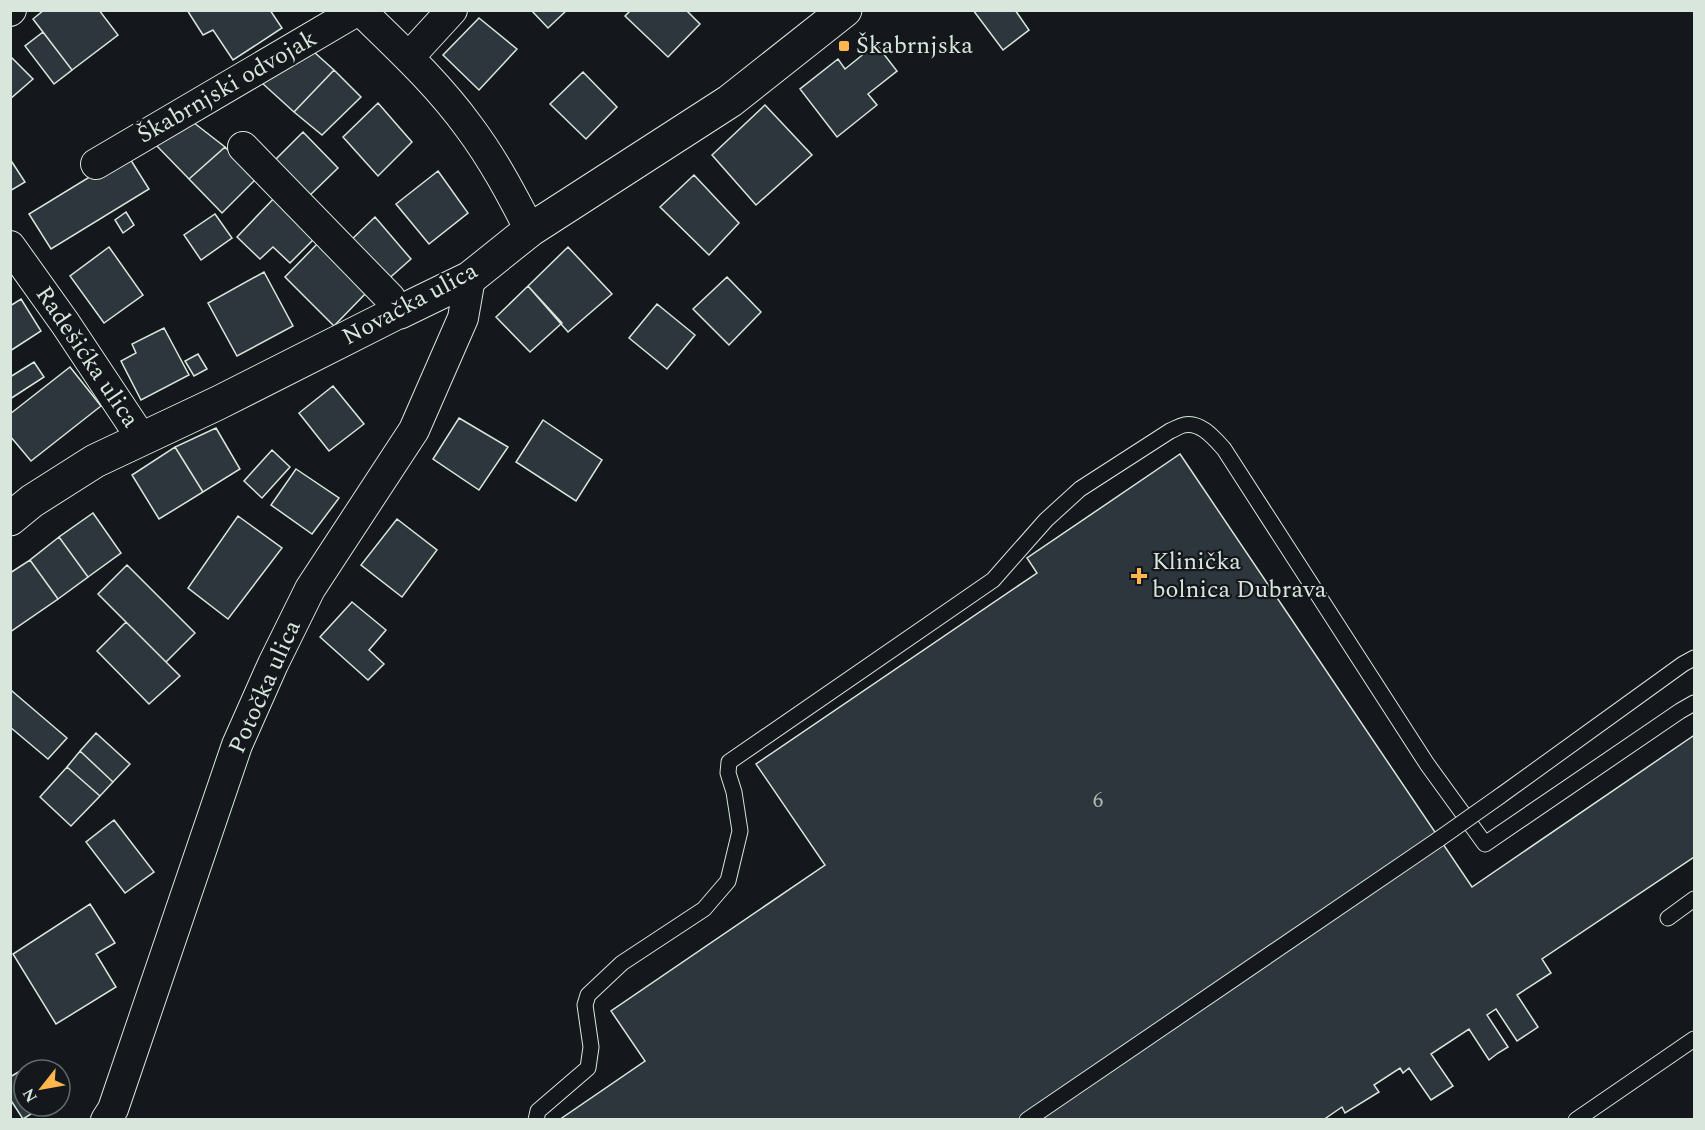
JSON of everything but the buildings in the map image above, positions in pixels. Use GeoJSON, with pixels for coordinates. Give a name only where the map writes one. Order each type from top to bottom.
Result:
{"type":"FeatureCollection","features":[{"type":"Feature","properties":{"kind":"street","name":"Škabrnjski odvojak"},"geometry":{"type":"LineString","coordinates":[[96,164],[359,10],[409,57],[469,127],[501,175],[530,230]]}},
{"type":"Feature","properties":{"kind":"street"},"geometry":{"type":"LineString","coordinates":[[409,57],[452,10]]}},
{"type":"Feature","properties":{"kind":"street","name":"Novačka ulica"},"geometry":{"type":"LineString","coordinates":[[10,519],[32,501],[95,460],[218,403],[470,278],[530,230],[730,101],[845,10]]}},
{"type":"Feature","properties":{"kind":"street"},"geometry":{"type":"LineString","coordinates":[[243,147],[390,298],[396,313]]}},
{"type":"Feature","properties":{"kind":"street","name":"Radešićka ulica"},"geometry":{"type":"LineString","coordinates":[[10,246],[66,323],[142,439]]}},
{"type":"Feature","properties":{"kind":"street","name":"Potočka ulica"},"geometry":{"type":"LineString","coordinates":[[106,1119],[113,1109],[237,745],[273,664],[310,590],[414,430],[463,318],[470,278]]}},
{"type":"Feature","properties":{"kind":"lane"},"geometry":{"type":"LineString","coordinates":[[536,1119],[538,1111],[588,1068],[591,1047],[585,1005],[588,995],[622,963],[704,909],[728,881],[740,831],[734,792],[728,773],[729,762],[993,580],[1046,520],[1080,489],[1170,431],[1186,425],[1198,426],[1224,449],[1427,764],[1485,844],[1695,703]]}},
{"type":"Feature","properties":{"kind":"lane"},"geometry":{"type":"LineString","coordinates":[[1027,1119],[1500,796],[1695,658]]}},
{"type":"Feature","properties":{"kind":"lane"},"geometry":{"type":"LineString","coordinates":[[1668,918],[1695,899]]}},
{"type":"Feature","properties":{"kind":"lane"},"geometry":{"type":"LineString","coordinates":[[1576,1119],[1695,1039]]}},
{"type":"Feature","properties":{"kind":"place","name":"Škabrnjska"},"geometry":{"type":"Point","coordinates":[844,46]}},
{"type":"Feature","properties":{"kind":"place","name":"Klinička bolnica Dubrava"},"geometry":{"type":"Point","coordinates":[1139,576]}}]}
